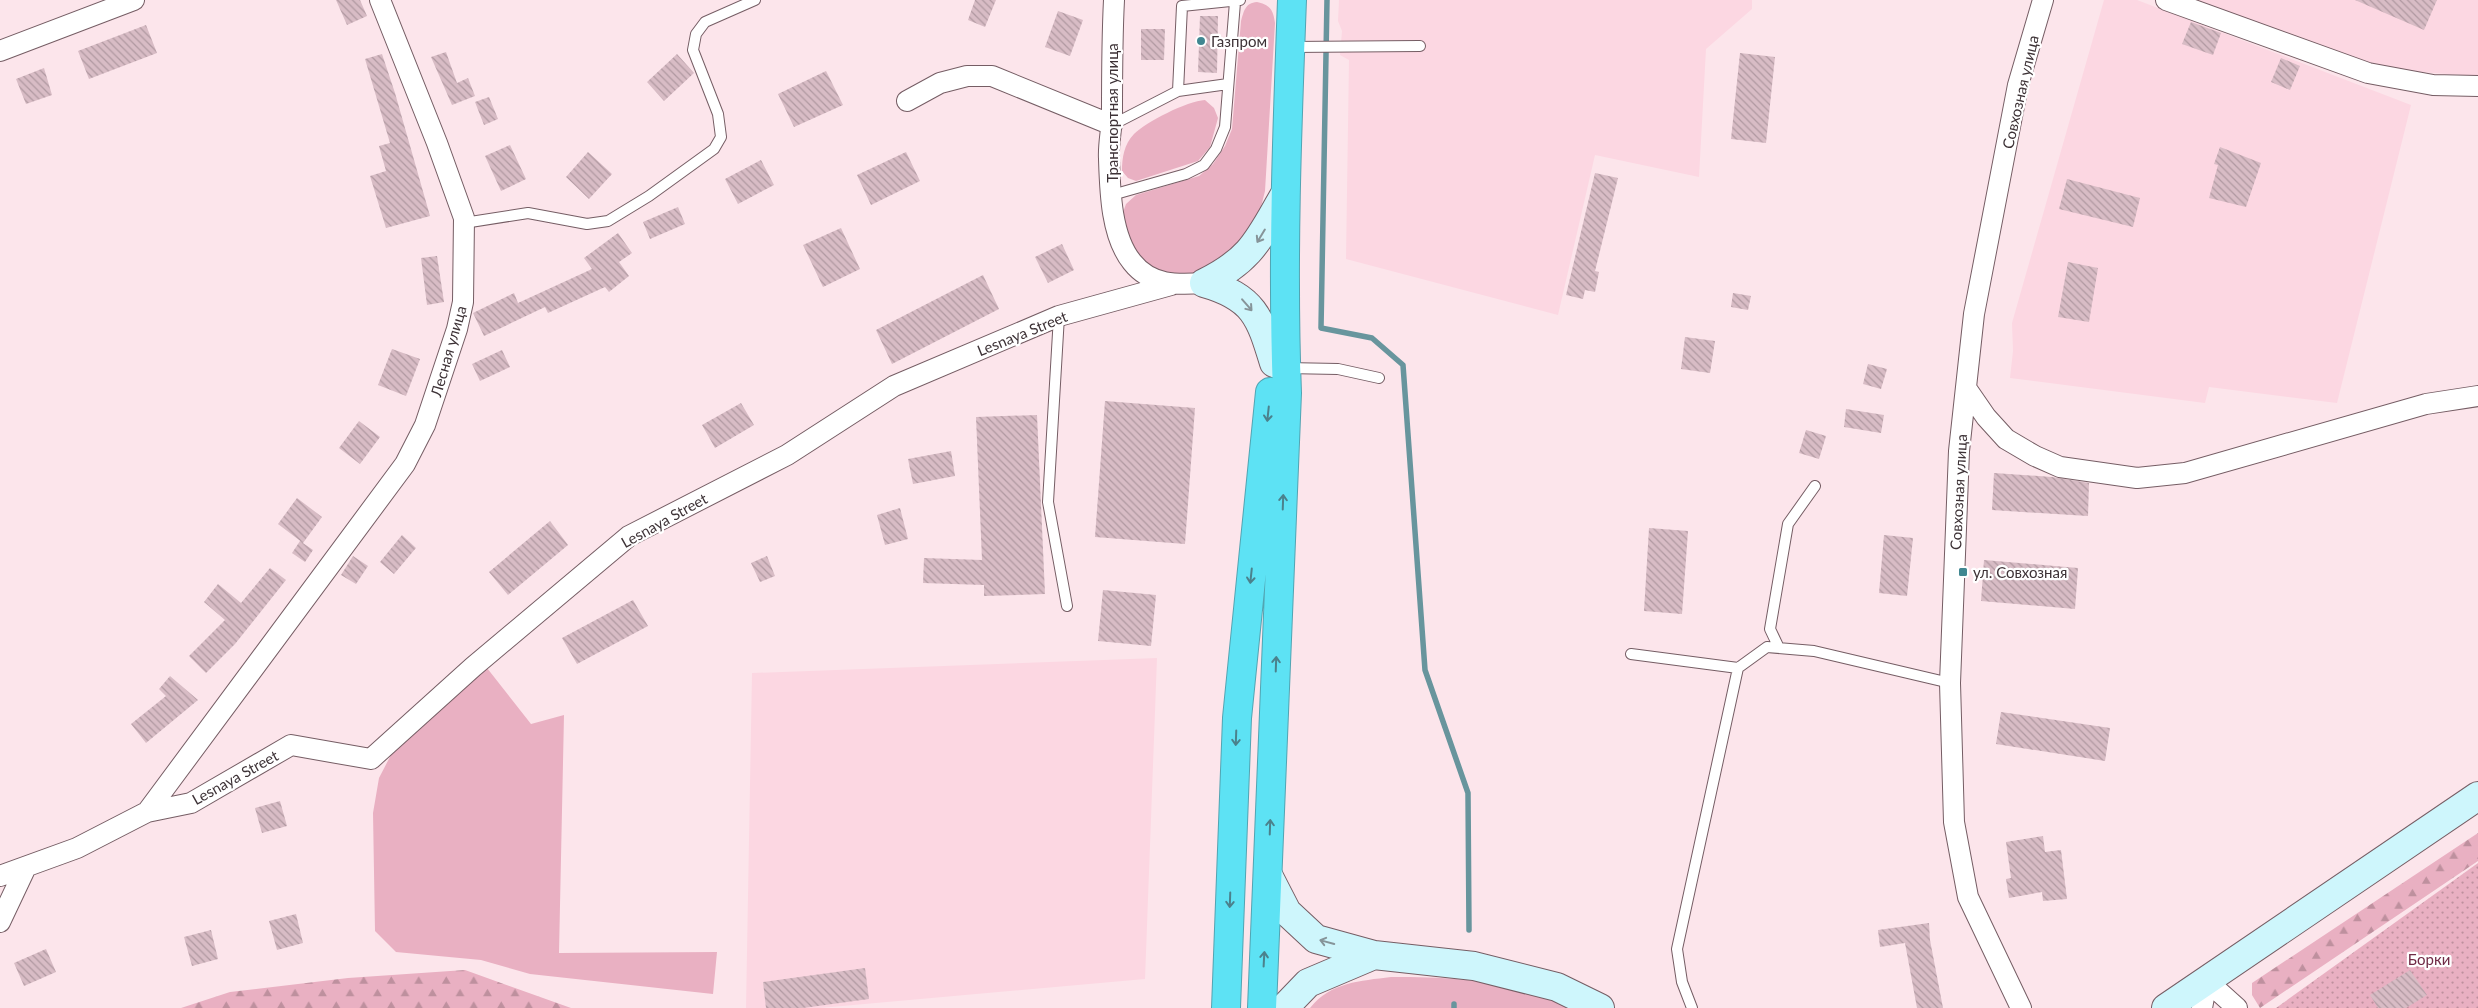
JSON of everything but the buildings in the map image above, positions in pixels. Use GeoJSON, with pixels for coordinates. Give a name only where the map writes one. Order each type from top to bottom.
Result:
{"type":"FeatureCollection","features":[{"type":"Feature","properties":{"kind":"highway"},"geometry":{"type":"LineString","coordinates":[[1262,1008],[1268,875],[1280,366],[1284,297],[1285,194],[1292,0]]}},
{"type":"Feature","properties":{"kind":"highway"},"geometry":{"type":"LineString","coordinates":[[1223,1000],[1237,718],[1280,366]]}},
{"type":"Feature","properties":{"kind":"street"},"geometry":{"type":"LineString","coordinates":[[0,51],[134,0]]}},
{"type":"Feature","properties":{"kind":"street","name":"Лесная улица"},"geometry":{"type":"LineString","coordinates":[[147,812],[405,464],[425,426],[457,329],[463,302],[464,223],[437,142],[380,0]]}},
{"type":"Feature","properties":{"kind":"street","name":"Транспортная улица"},"geometry":{"type":"LineString","coordinates":[[1114,0],[1112,125],[1108,158],[1112,195],[1121,245],[1132,263],[1149,276],[1171,285],[1204,283]]}},
{"type":"Feature","properties":{"kind":"street","name":"Совхозная улица"},"geometry":{"type":"LineString","coordinates":[[2021,1008],[1968,897],[1954,822],[1950,683],[1958,451],[1974,314],[2018,84],[2043,0]]}},
{"type":"Feature","properties":{"kind":"street"},"geometry":{"type":"LineString","coordinates":[[2166,0],[2368,73],[2434,85],[2478,86]]}},
{"type":"Feature","properties":{"kind":"street"},"geometry":{"type":"LineString","coordinates":[[907,101],[940,83],[967,76],[992,76],[1112,125]]}},
{"type":"Feature","properties":{"kind":"street"},"geometry":{"type":"LineString","coordinates":[[1204,283],[1225,273],[1248,255],[1285,194]]}},
{"type":"Feature","properties":{"kind":"street"},"geometry":{"type":"LineString","coordinates":[[1204,283],[1227,290],[1240,298],[1251,310],[1262,326],[1280,366]]}},
{"type":"Feature","properties":{"kind":"street","name":"Lesnaya Street"},"geometry":{"type":"LineString","coordinates":[[0,876],[77,848],[147,812],[191,803],[291,745],[371,759],[472,667],[629,536],[787,455],[894,386],[1059,316],[1171,285]]}},
{"type":"Feature","properties":{"kind":"street"},"geometry":{"type":"LineString","coordinates":[[1966,388],[1986,416],[2006,439],[2034,456],[2060,467],[2137,478],[2185,473],[2426,404],[2478,396]]}},
{"type":"Feature","properties":{"kind":"street"},"geometry":{"type":"LineString","coordinates":[[2166,1008],[2478,796]]}},
{"type":"Feature","properties":{"kind":"street"},"geometry":{"type":"LineString","coordinates":[[0,922],[5,901],[26,867]]}},
{"type":"Feature","properties":{"kind":"street"},"geometry":{"type":"LineString","coordinates":[[1268,875],[1288,912],[1316,939],[1374,955],[1474,966],[1557,987],[1600,1008]]}},
{"type":"Feature","properties":{"kind":"street"},"geometry":{"type":"LineString","coordinates":[[1284,1008],[1308,983],[1374,955]]}},
{"type":"Feature","properties":{"kind":"street"},"geometry":{"type":"LineString","coordinates":[[2202,1008],[2207,981]]}},
{"type":"Feature","properties":{"kind":"street"},"geometry":{"type":"LineString","coordinates":[[2207,981],[2237,1008]]}},
{"type":"Feature","properties":{"kind":"lane"},"geometry":{"type":"LineString","coordinates":[[464,223],[528,213],[587,224],[608,221],[649,196],[714,149],[721,138],[718,114],[693,50],[696,34],[705,22],[755,0]]}},
{"type":"Feature","properties":{"kind":"lane"},"geometry":{"type":"LineString","coordinates":[[1112,195],[1186,174],[1204,164],[1216,148],[1225,127],[1237,1],[1182,6],[1178,91]]}},
{"type":"Feature","properties":{"kind":"lane"},"geometry":{"type":"LineString","coordinates":[[1290,47],[1420,46]]}},
{"type":"Feature","properties":{"kind":"lane"},"geometry":{"type":"LineString","coordinates":[[1112,125],[1178,91],[1228,84]]}},
{"type":"Feature","properties":{"kind":"lane"},"geometry":{"type":"LineString","coordinates":[[1059,316],[1048,502],[1067,606]]}},
{"type":"Feature","properties":{"kind":"lane"},"geometry":{"type":"LineString","coordinates":[[1280,366],[1338,369],[1379,378]]}},
{"type":"Feature","properties":{"kind":"lane"},"geometry":{"type":"LineString","coordinates":[[1779,648],[1770,629],[1788,524],[1815,486]]}},
{"type":"Feature","properties":{"kind":"lane"},"geometry":{"type":"LineString","coordinates":[[1692,1008],[1682,982],[1677,949],[1738,668],[1767,647],[1814,651],[1950,683]]}},
{"type":"Feature","properties":{"kind":"lane"},"geometry":{"type":"LineString","coordinates":[[1631,654],[1738,668]]}},
{"type":"Feature","properties":{"kind":"shaded area"},"geometry":{"type":"Polygon","coordinates":[[[1339,0],[1752,0],[1752,9],[1706,49],[1699,177],[1595,155],[1558,315],[1346,259],[1349,60],[1340,55],[1342,31],[1338,21],[1339,0]]]}},
{"type":"Feature","properties":{"kind":"shaded area"},"geometry":{"type":"Polygon","coordinates":[[[2104,0],[2137,0],[2411,105],[2337,403],[2209,387],[2205,403],[2010,378],[2013,351],[2012,323],[2104,0]]]}},
{"type":"Feature","properties":{"kind":"shaded area"},"geometry":{"type":"Polygon","coordinates":[[[2194,0],[2478,0],[2478,76],[2390,70],[2194,0]]]}},
{"type":"Feature","properties":{"kind":"shaded area"},"geometry":{"type":"Polygon","coordinates":[[[1157,658],[1145,979],[820,1008],[746,1008],[752,673],[1157,658]]]}},
{"type":"Feature","properties":{"kind":"green space"},"geometry":{"type":"Polygon","coordinates":[[[1257,2],[1270,8],[1275,23],[1265,191],[1258,219],[1229,262],[1190,276],[1161,272],[1146,263],[1131,246],[1121,218],[1126,204],[1136,195],[1199,176],[1213,164],[1225,146],[1232,129],[1241,21],[1247,6],[1257,2]]]}},
{"type":"Feature","properties":{"kind":"green space"},"geometry":{"type":"Polygon","coordinates":[[[1205,100],[1214,108],[1218,118],[1210,147],[1198,161],[1136,181],[1128,178],[1122,171],[1122,161],[1124,151],[1134,134],[1167,113],[1188,104],[1205,100]]]}},
{"type":"Feature","properties":{"kind":"green space"},"geometry":{"type":"Polygon","coordinates":[[[487,668],[531,724],[564,715],[559,953],[717,952],[713,994],[530,974],[481,960],[396,952],[375,931],[373,813],[379,778],[392,753],[487,668]]]}},
{"type":"Feature","properties":{"kind":"green space"},"geometry":{"type":"Polygon","coordinates":[[[2478,833],[2478,861],[2260,1008],[2252,995],[2252,983],[2478,833]]]}},
{"type":"Feature","properties":{"kind":"green space","name":"Борки"},"geometry":{"type":"Polygon","coordinates":[[[2478,863],[2478,1008],[2276,1008],[2478,863]]]}},
{"type":"Feature","properties":{"kind":"green space"},"geometry":{"type":"Polygon","coordinates":[[[465,970],[571,1008],[181,1008],[230,992],[348,978],[465,970]]]}},
{"type":"Feature","properties":{"kind":"green space"},"geometry":{"type":"Polygon","coordinates":[[[1391,977],[1461,979],[1482,982],[1524,991],[1569,1008],[1310,1008],[1327,993],[1347,984],[1391,977]]]}},
{"type":"Feature","properties":{"kind":"waterway"},"geometry":{"type":"LineString","coordinates":[[1327,0],[1321,328],[1372,338],[1403,365],[1425,670],[1468,793],[1469,930]]}},
{"type":"Feature","properties":{"kind":"place","name":"Газпром"},"geometry":{"type":"Point","coordinates":[1201,41]}},
{"type":"Feature","properties":{"kind":"place","name":"ул. Совхозная"},"geometry":{"type":"Point","coordinates":[1963,572]}}]}
